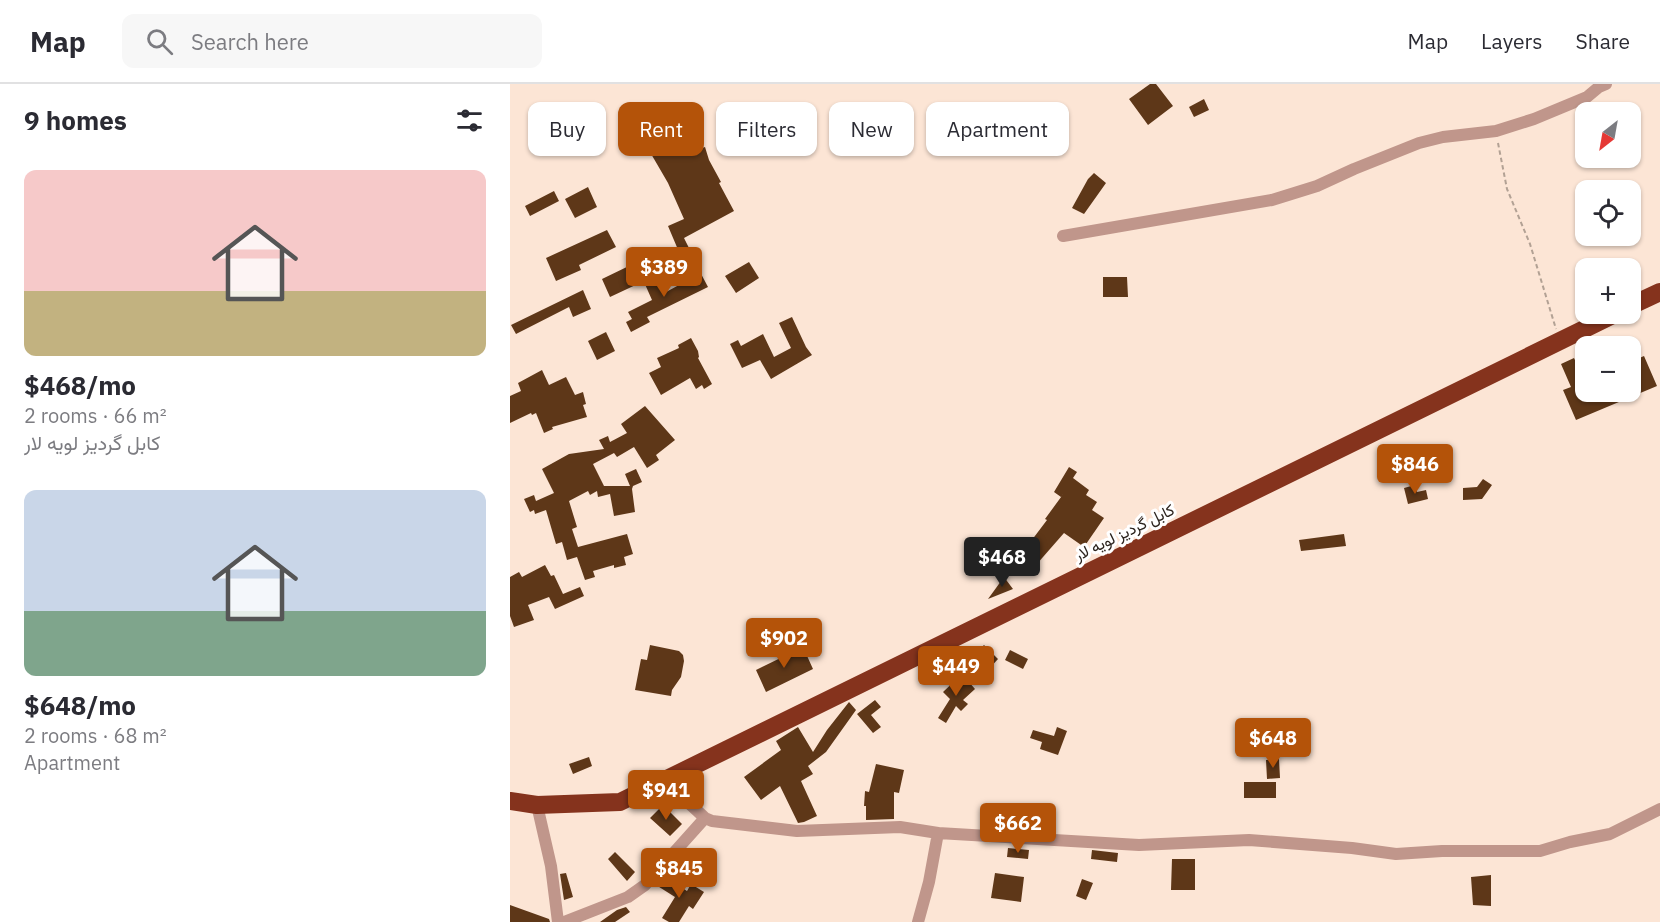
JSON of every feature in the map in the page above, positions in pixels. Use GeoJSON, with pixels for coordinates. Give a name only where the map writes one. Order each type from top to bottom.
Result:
{"type":"FeatureCollection","features":[{"type":"Feature","properties":{"kind":"highway"},"geometry":{"type":"LineString","coordinates":[[1641,301],[1660,292]]}},
{"type":"Feature","properties":{"kind":"highway","name":"کابل گردیز لویه لار"},"geometry":{"type":"LineString","coordinates":[[510,801],[537,805],[620,802],[1593,324]]}},
{"type":"Feature","properties":{"kind":"street"},"geometry":{"type":"LineString","coordinates":[[1063,236],[1272,200],[1317,186],[1419,143],[1443,137],[1496,131],[1534,119],[1587,97],[1606,84]]}},
{"type":"Feature","properties":{"kind":"street"},"geometry":{"type":"LineString","coordinates":[[664,780],[705,818],[712,821],[797,831],[900,827],[938,833],[1139,845],[1249,840],[1352,848],[1396,854],[1443,851],[1540,851],[1610,834],[1660,809]]}},
{"type":"Feature","properties":{"kind":"street"},"geometry":{"type":"LineString","coordinates":[[537,805],[551,866],[558,922]]}},
{"type":"Feature","properties":{"kind":"street"},"geometry":{"type":"LineString","coordinates":[[564,922],[628,897],[645,885],[705,818]]}},
{"type":"Feature","properties":{"kind":"street"},"geometry":{"type":"LineString","coordinates":[[918,922],[930,882],[938,833]]}},
{"type":"Feature","properties":{"kind":"path"},"geometry":{"type":"LineString","coordinates":[[1496,131],[1507,189],[1530,244],[1559,340]]}},
{"type":"Feature","properties":{"kind":"building"},"geometry":{"type":"Polygon","coordinates":[[[1150,84],[1156,84],[1173,106],[1148,125],[1129,99],[1150,84]]]}},
{"type":"Feature","properties":{"kind":"building"},"geometry":{"type":"Polygon","coordinates":[[[1204,99],[1209,110],[1194,117],[1189,107],[1204,99]]]}},
{"type":"Feature","properties":{"kind":"building"},"geometry":{"type":"Polygon","coordinates":[[[705,147],[721,182],[719,183],[734,211],[684,238],[689,248],[679,252],[668,226],[684,219],[668,183],[652,156],[704,156],[705,147]]]}},
{"type":"Feature","properties":{"kind":"building"},"geometry":{"type":"Polygon","coordinates":[[[1094,173],[1106,183],[1084,214],[1072,208],[1088,179],[1094,173]]]}},
{"type":"Feature","properties":{"kind":"building"},"geometry":{"type":"Polygon","coordinates":[[[588,187],[597,207],[575,218],[565,199],[588,187]]]}},
{"type":"Feature","properties":{"kind":"building"},"geometry":{"type":"Polygon","coordinates":[[[554,191],[559,201],[530,216],[525,206],[554,191]]]}},
{"type":"Feature","properties":{"kind":"building"},"geometry":{"type":"Polygon","coordinates":[[[607,230],[616,247],[579,265],[581,270],[556,281],[546,258],[607,230]]]}},
{"type":"Feature","properties":{"kind":"building"},"geometry":{"type":"Polygon","coordinates":[[[749,262],[759,278],[736,293],[725,276],[749,262]]]}},
{"type":"Feature","properties":{"kind":"building"},"geometry":{"type":"Polygon","coordinates":[[[633,264],[642,282],[610,297],[602,279],[633,264]]]}},
{"type":"Feature","properties":{"kind":"building"},"geometry":{"type":"Polygon","coordinates":[[[699,270],[708,287],[647,317],[650,322],[631,332],[626,322],[632,319],[628,312],[652,300],[644,282],[656,275],[666,292],[692,278],[690,274],[699,270]]]}},
{"type":"Feature","properties":{"kind":"building"},"geometry":{"type":"Polygon","coordinates":[[[1103,277],[1127,277],[1128,297],[1103,297],[1103,277]]]}},
{"type":"Feature","properties":{"kind":"building"},"geometry":{"type":"Polygon","coordinates":[[[583,290],[591,309],[573,317],[569,307],[516,334],[511,325],[583,290]]]}},
{"type":"Feature","properties":{"kind":"building"},"geometry":{"type":"Polygon","coordinates":[[[792,317],[812,355],[771,379],[760,360],[742,368],[730,344],[738,340],[741,346],[763,334],[774,357],[791,348],[779,323],[792,317]]]}},
{"type":"Feature","properties":{"kind":"building"},"geometry":{"type":"Polygon","coordinates":[[[606,332],[615,351],[597,360],[588,341],[606,332]]]}},
{"type":"Feature","properties":{"kind":"building"},"geometry":{"type":"Polygon","coordinates":[[[691,338],[698,351],[698,358],[712,384],[704,389],[702,385],[696,389],[690,378],[661,395],[649,373],[661,367],[657,358],[679,348],[678,345],[691,338]]]}},
{"type":"Feature","properties":{"kind":"building"},"geometry":{"type":"Polygon","coordinates":[[[1644,356],[1657,386],[1641,393],[1641,357],[1644,356]]]}},
{"type":"Feature","properties":{"kind":"building"},"geometry":{"type":"Polygon","coordinates":[[[1574,358],[1575,402],[1619,402],[1576,420],[1563,390],[1571,387],[1561,364],[1574,358]]]}},
{"type":"Feature","properties":{"kind":"building"},"geometry":{"type":"Polygon","coordinates":[[[542,370],[549,385],[566,377],[575,395],[583,392],[586,404],[583,405],[587,417],[552,427],[553,429],[544,433],[536,413],[510,423],[510,396],[521,391],[518,383],[542,370]]]}},
{"type":"Feature","properties":{"kind":"building"},"geometry":{"type":"Polygon","coordinates":[[[645,406],[675,440],[656,455],[659,460],[647,468],[634,447],[617,457],[614,453],[593,464],[604,486],[630,486],[625,474],[636,469],[642,482],[633,486],[632,489],[635,512],[614,516],[610,494],[598,497],[597,491],[590,495],[588,491],[569,501],[577,527],[572,529],[578,547],[627,534],[633,554],[624,557],[626,565],[614,568],[614,565],[593,571],[595,577],[585,580],[577,557],[567,560],[562,542],[556,544],[546,510],[535,514],[534,510],[530,512],[524,499],[534,495],[536,501],[554,493],[542,469],[569,454],[604,449],[599,440],[608,436],[610,442],[627,433],[621,424],[645,406]]]}},
{"type":"Feature","properties":{"kind":"building"},"geometry":{"type":"Polygon","coordinates":[[[1069,467],[1077,472],[1073,478],[1089,490],[1086,495],[1097,502],[1092,510],[1104,518],[1084,547],[1064,533],[1036,565],[1033,563],[1026,572],[1016,565],[1016,561],[1064,493],[1061,497],[1054,492],[1069,467]]]}},
{"type":"Feature","properties":{"kind":"building"},"geometry":{"type":"Polygon","coordinates":[[[1483,479],[1492,485],[1482,499],[1463,500],[1463,488],[1477,487],[1483,479]]]}},
{"type":"Feature","properties":{"kind":"building"},"geometry":{"type":"Polygon","coordinates":[[[1415,485],[1417,492],[1426,490],[1428,499],[1408,504],[1404,488],[1415,485]]]}},
{"type":"Feature","properties":{"kind":"building"},"geometry":{"type":"Polygon","coordinates":[[[1344,534],[1346,546],[1301,551],[1299,540],[1344,534]]]}},
{"type":"Feature","properties":{"kind":"building"},"geometry":{"type":"Polygon","coordinates":[[[545,565],[551,576],[554,575],[563,594],[580,587],[584,596],[555,609],[549,597],[528,605],[534,620],[514,627],[510,616],[510,577],[519,572],[522,577],[545,565]]]}},
{"type":"Feature","properties":{"kind":"building"},"geometry":{"type":"Polygon","coordinates":[[[1004,577],[1013,589],[988,599],[1004,577]]]}},
{"type":"Feature","properties":{"kind":"building"},"geometry":{"type":"Polygon","coordinates":[[[650,645],[679,651],[683,655],[681,677],[672,690],[671,696],[635,690],[641,659],[647,660],[650,645]]]}},
{"type":"Feature","properties":{"kind":"building"},"geometry":{"type":"Polygon","coordinates":[[[984,645],[998,659],[988,670],[974,655],[984,645]]]}},
{"type":"Feature","properties":{"kind":"building"},"geometry":{"type":"Polygon","coordinates":[[[803,647],[813,669],[766,692],[756,670],[803,647]]]}},
{"type":"Feature","properties":{"kind":"building"},"geometry":{"type":"Polygon","coordinates":[[[1010,650],[1028,659],[1023,669],[1005,660],[1010,650]]]}},
{"type":"Feature","properties":{"kind":"building"},"geometry":{"type":"Polygon","coordinates":[[[962,674],[975,689],[963,700],[968,704],[961,711],[956,706],[946,723],[938,718],[950,699],[943,692],[962,674]]]}},
{"type":"Feature","properties":{"kind":"building"},"geometry":{"type":"Polygon","coordinates":[[[875,700],[881,707],[871,715],[881,727],[873,733],[857,714],[875,700]]]}},
{"type":"Feature","properties":{"kind":"building"},"geometry":{"type":"Polygon","coordinates":[[[849,702],[856,710],[826,752],[808,766],[813,774],[801,781],[817,816],[798,823],[780,786],[761,800],[744,777],[781,750],[776,741],[798,727],[813,752],[849,702]]]}},
{"type":"Feature","properties":{"kind":"building"},"geometry":{"type":"Polygon","coordinates":[[[1057,727],[1067,731],[1058,755],[1040,749],[1042,742],[1030,738],[1033,730],[1054,736],[1057,727]]]}},
{"type":"Feature","properties":{"kind":"building"},"geometry":{"type":"Polygon","coordinates":[[[589,757],[592,766],[573,774],[569,764],[589,757]]]}},
{"type":"Feature","properties":{"kind":"building"},"geometry":{"type":"Polygon","coordinates":[[[1279,759],[1280,778],[1267,779],[1266,760],[1279,759]]]}},
{"type":"Feature","properties":{"kind":"building"},"geometry":{"type":"Polygon","coordinates":[[[876,764],[904,770],[899,793],[894,792],[894,819],[866,820],[865,791],[869,792],[876,764]]]}},
{"type":"Feature","properties":{"kind":"building"},"geometry":{"type":"Polygon","coordinates":[[[1244,782],[1276,782],[1276,798],[1244,798],[1244,782]]]}},
{"type":"Feature","properties":{"kind":"building"},"geometry":{"type":"Polygon","coordinates":[[[663,805],[682,824],[670,836],[650,818],[663,805]]]}},
{"type":"Feature","properties":{"kind":"building"},"geometry":{"type":"Polygon","coordinates":[[[1008,848],[1029,850],[1028,859],[1007,857],[1008,848]]]}},
{"type":"Feature","properties":{"kind":"building"},"geometry":{"type":"Polygon","coordinates":[[[1092,850],[1118,853],[1117,862],[1091,859],[1092,850]]]}},
{"type":"Feature","properties":{"kind":"building"},"geometry":{"type":"Polygon","coordinates":[[[615,852],[635,872],[627,881],[608,859],[615,852]]]}},
{"type":"Feature","properties":{"kind":"building"},"geometry":{"type":"Polygon","coordinates":[[[1172,859],[1195,859],[1195,890],[1171,890],[1172,859]]]}},
{"type":"Feature","properties":{"kind":"building"},"geometry":{"type":"Polygon","coordinates":[[[566,873],[573,897],[564,900],[560,874],[566,873]]]}},
{"type":"Feature","properties":{"kind":"building"},"geometry":{"type":"Polygon","coordinates":[[[995,873],[1024,877],[1021,902],[991,898],[995,873]]]}},
{"type":"Feature","properties":{"kind":"building"},"geometry":{"type":"Polygon","coordinates":[[[1491,875],[1491,906],[1473,905],[1471,877],[1491,875]]]}},
{"type":"Feature","properties":{"kind":"building"},"geometry":{"type":"Polygon","coordinates":[[[664,876],[687,891],[691,884],[704,892],[693,909],[689,906],[679,922],[669,922],[662,918],[675,897],[656,885],[664,876]]]}},
{"type":"Feature","properties":{"kind":"building"},"geometry":{"type":"Polygon","coordinates":[[[1082,879],[1093,883],[1086,900],[1076,896],[1082,879]]]}},
{"type":"Feature","properties":{"kind":"building"},"geometry":{"type":"Polygon","coordinates":[[[510,905],[549,919],[550,922],[510,922],[510,905]]]}},
{"type":"Feature","properties":{"kind":"building"},"geometry":{"type":"Polygon","coordinates":[[[626,907],[630,912],[615,922],[600,922],[617,910],[626,907]]]}}]}
